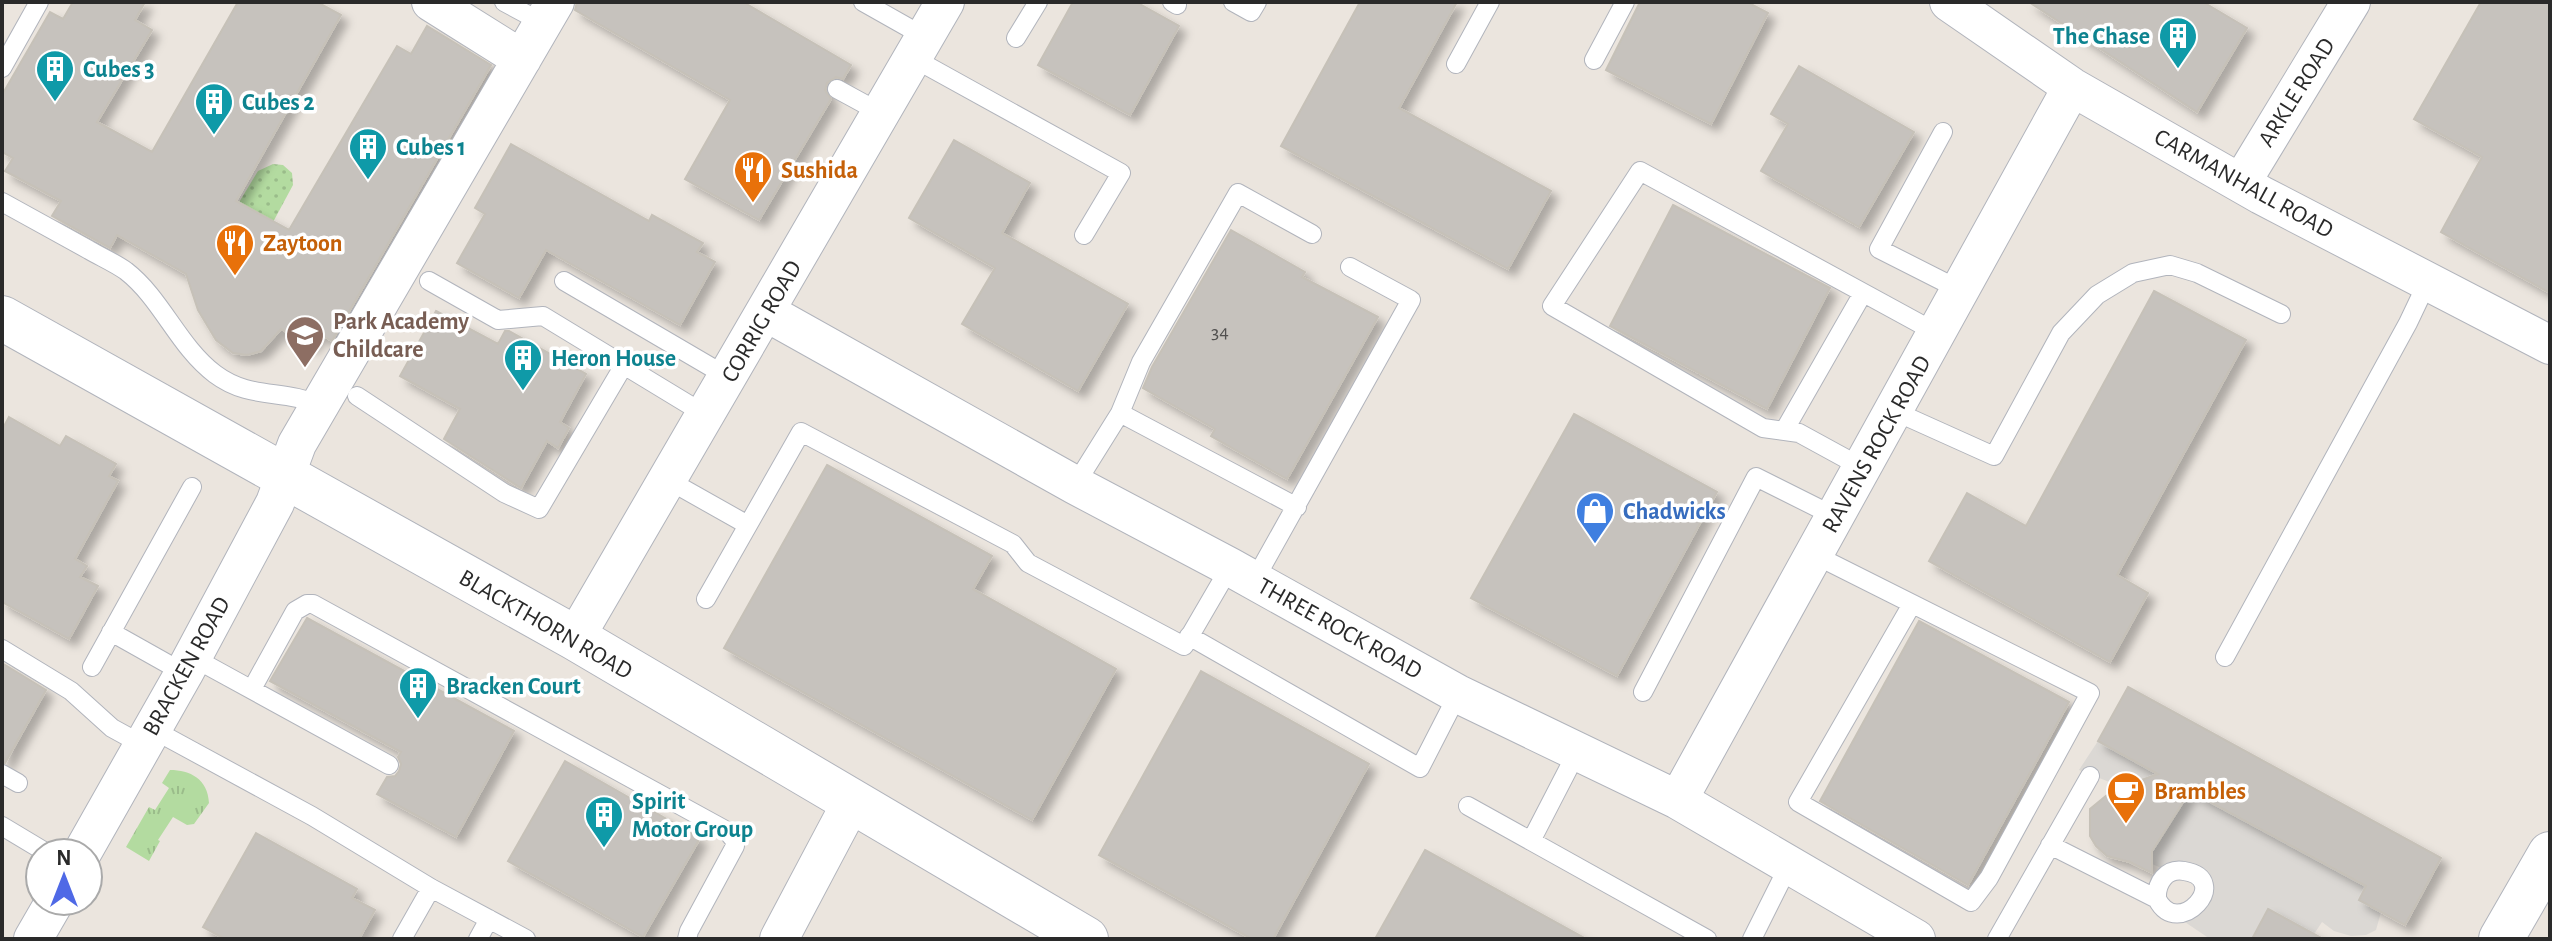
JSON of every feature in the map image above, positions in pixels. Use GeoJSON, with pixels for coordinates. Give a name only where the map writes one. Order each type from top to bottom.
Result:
{"type":"FeatureCollection","features":[{"type":"Feature","properties":{"kind":"street"},"geometry":{"type":"LineString","coordinates":[[431,2],[522,59]]}},
{"type":"Feature","properties":{"kind":"street","name":"CORRIG ROAD"},"geometry":{"type":"LineString","coordinates":[[575,638],[945,2]]}},
{"type":"Feature","properties":{"kind":"street","name":"CARMANHALL ROAD"},"geometry":{"type":"LineString","coordinates":[[1949,2],[2072,87],[2241,183],[2550,345]]}},
{"type":"Feature","properties":{"kind":"street","name":"ARKLE ROAD"},"geometry":{"type":"LineString","coordinates":[[2241,183],[2351,2]]}},
{"type":"Feature","properties":{"kind":"street","name":"BRACKEN ROAD"},"geometry":{"type":"LineString","coordinates":[[91,837],[275,503],[297,444],[549,12]]}},
{"type":"Feature","properties":{"kind":"street","name":"RAVENS ROCK ROAD"},"geometry":{"type":"LineString","coordinates":[[1678,800],[2072,87]]}},
{"type":"Feature","properties":{"kind":"street","name":"THREE ROCK ROAD"},"geometry":{"type":"LineString","coordinates":[[766,312],[1458,694],[1678,800],[1789,865],[1893,933]]}},
{"type":"Feature","properties":{"kind":"street","name":"BLACKTHORN ROAD"},"geometry":{"type":"LineString","coordinates":[[2,318],[575,638],[1086,939]]}},
{"type":"Feature","properties":{"kind":"street"},"geometry":{"type":"LineString","coordinates":[[779,939],[851,803]]}},
{"type":"Feature","properties":{"kind":"street"},"geometry":{"type":"LineString","coordinates":[[2501,939],[2550,854]]}},
{"type":"Feature","properties":{"kind":"street"},"geometry":{"type":"LineString","coordinates":[[33,939],[46,917]]}},
{"type":"Feature","properties":{"kind":"lane"},"geometry":{"type":"LineString","coordinates":[[2,68],[39,2]]}},
{"type":"Feature","properties":{"kind":"lane"},"geometry":{"type":"LineString","coordinates":[[504,2],[549,12]]}},
{"type":"Feature","properties":{"kind":"lane"},"geometry":{"type":"LineString","coordinates":[[863,2],[919,47],[1121,173],[1084,235]]}},
{"type":"Feature","properties":{"kind":"lane"},"geometry":{"type":"LineString","coordinates":[[1016,38],[1038,2]]}},
{"type":"Feature","properties":{"kind":"lane"},"geometry":{"type":"LineString","coordinates":[[1233,2],[1251,12],[1257,2]]}},
{"type":"Feature","properties":{"kind":"lane"},"geometry":{"type":"LineString","coordinates":[[1456,64],[1490,2]]}},
{"type":"Feature","properties":{"kind":"lane"},"geometry":{"type":"LineString","coordinates":[[1594,60],[1625,2]]}},
{"type":"Feature","properties":{"kind":"lane"},"geometry":{"type":"LineString","coordinates":[[837,89],[881,113]]}},
{"type":"Feature","properties":{"kind":"lane"},"geometry":{"type":"LineString","coordinates":[[1943,132],[1879,249],[1960,290]]}},
{"type":"Feature","properties":{"kind":"lane"},"geometry":{"type":"LineString","coordinates":[[1863,468],[1799,433],[1763,428],[1552,306],[1640,171],[1937,333]]}},
{"type":"Feature","properties":{"kind":"lane"},"geometry":{"type":"LineString","coordinates":[[1075,485],[1120,413],[1141,362],[1238,193],[1312,234]]}},
{"type":"Feature","properties":{"kind":"lane"},"geometry":{"type":"LineString","coordinates":[[2,202],[126,270],[145,289],[175,332],[215,374],[260,394],[307,400],[320,406]]}},
{"type":"Feature","properties":{"kind":"lane"},"geometry":{"type":"LineString","coordinates":[[1894,411],[1994,456],[2061,333],[2097,295],[2133,273],[2170,265],[2197,273],[2281,314]]}},
{"type":"Feature","properties":{"kind":"lane"},"geometry":{"type":"LineString","coordinates":[[706,599],[801,432],[1013,544],[1028,563],[1184,646],[1189,636],[1297,507],[1411,300],[1350,267]]}},
{"type":"Feature","properties":{"kind":"lane"},"geometry":{"type":"LineString","coordinates":[[429,281],[498,320],[543,316],[706,415]]}},
{"type":"Feature","properties":{"kind":"lane"},"geometry":{"type":"LineString","coordinates":[[564,281],[596,293],[728,377]]}},
{"type":"Feature","properties":{"kind":"lane"},"geometry":{"type":"LineString","coordinates":[[2225,657],[2427,283]]}},
{"type":"Feature","properties":{"kind":"lane"},"geometry":{"type":"LineString","coordinates":[[1784,431],[1863,293]]}},
{"type":"Feature","properties":{"kind":"lane"},"geometry":{"type":"LineString","coordinates":[[357,396],[504,493],[539,509],[624,365]]}},
{"type":"Feature","properties":{"kind":"lane"},"geometry":{"type":"LineString","coordinates":[[1120,413],[1297,507]]}},
{"type":"Feature","properties":{"kind":"lane"},"geometry":{"type":"LineString","coordinates":[[1643,692],[1756,477],[1836,517]]}},
{"type":"Feature","properties":{"kind":"lane"},"geometry":{"type":"LineString","coordinates":[[668,480],[746,524]]}},
{"type":"Feature","properties":{"kind":"lane"},"geometry":{"type":"LineString","coordinates":[[92,667],[192,487]]}},
{"type":"Feature","properties":{"kind":"lane"},"geometry":{"type":"LineString","coordinates":[[1815,555],[2090,693],[1989,878],[1971,902],[1798,802],[1912,604]]}},
{"type":"Feature","properties":{"kind":"lane"},"geometry":{"type":"LineString","coordinates":[[252,689],[295,611],[313,604],[727,831],[735,846],[687,939]]}},
{"type":"Feature","properties":{"kind":"lane"},"geometry":{"type":"LineString","coordinates":[[111,632],[252,689],[389,765]]}},
{"type":"Feature","properties":{"kind":"lane"},"geometry":{"type":"LineString","coordinates":[[1189,636],[1420,768],[1458,694]]}},
{"type":"Feature","properties":{"kind":"lane"},"geometry":{"type":"LineString","coordinates":[[2,649],[71,691],[112,728],[147,737],[312,816],[431,888],[526,939]]}},
{"type":"Feature","properties":{"kind":"lane"},"geometry":{"type":"LineString","coordinates":[[1531,841],[1577,752]]}},
{"type":"Feature","properties":{"kind":"lane"},"geometry":{"type":"LineString","coordinates":[[1997,939],[2090,776]]}},
{"type":"Feature","properties":{"kind":"lane"},"geometry":{"type":"LineString","coordinates":[[1468,806],[1707,939]]}},
{"type":"Feature","properties":{"kind":"lane"},"geometry":{"type":"LineString","coordinates":[[2,826],[24,839]]}},
{"type":"Feature","properties":{"kind":"lane"},"geometry":{"type":"LineString","coordinates":[[2050,845],[2157,899]]}},
{"type":"Feature","properties":{"kind":"lane"},"geometry":{"type":"LineString","coordinates":[[1752,939],[1789,865]]}},
{"type":"Feature","properties":{"kind":"lane"},"geometry":{"type":"LineString","coordinates":[[402,939],[431,888]]}},
{"type":"Feature","properties":{"kind":"lane"},"geometry":{"type":"LineString","coordinates":[[478,939],[489,919]]}},
{"type":"Feature","properties":{"kind":"green space"},"geometry":{"type":"Polygon","coordinates":[[[273,164],[283,165],[292,173],[293,185],[272,224],[238,204],[258,171],[273,164]]]}},
{"type":"Feature","properties":{"kind":"green space"},"geometry":{"type":"Polygon","coordinates":[[[170,770],[197,778],[205,788],[209,803],[194,824],[187,825],[173,817],[149,861],[126,847],[149,807],[155,810],[169,788],[162,783],[170,770]]]}},
{"type":"Feature","properties":{"kind":"shaded area"},"geometry":{"type":"Polygon","coordinates":[[[2098,741],[2366,886],[2381,912],[2376,930],[2366,935],[2351,936],[2334,931],[2322,922],[2314,934],[2268,909],[2252,939],[2210,939],[2179,918],[2203,886],[2152,864],[2152,851],[2166,828],[2127,789],[2079,770],[2098,741]]]}},
{"type":"Feature","properties":{"kind":"building"},"geometry":{"type":"Polygon","coordinates":[[[73,2],[145,2],[135,20],[152,30],[97,122],[152,152],[238,2],[317,2],[341,15],[236,201],[289,230],[397,46],[411,54],[427,26],[491,65],[332,341],[318,333],[311,346],[281,329],[261,351],[247,355],[233,353],[216,340],[198,310],[186,274],[117,235],[110,248],[52,216],[61,201],[5,171],[13,158],[2,152],[2,95],[50,12],[63,19],[73,2]]]}},
{"type":"Feature","properties":{"kind":"building"},"geometry":{"type":"Polygon","coordinates":[[[577,2],[743,2],[851,65],[843,79],[836,77],[827,83],[825,90],[831,99],[759,220],[685,179],[730,100],[575,10],[577,2]]]}},
{"type":"Feature","properties":{"kind":"building"},"geometry":{"type":"Polygon","coordinates":[[[1073,2],[1136,2],[1179,26],[1130,115],[1038,65],[1073,2]]]}},
{"type":"Feature","properties":{"kind":"building"},"geometry":{"type":"Polygon","coordinates":[[[1360,2],[1457,2],[1399,108],[1551,191],[1508,269],[1281,146],[1360,2]]]}},
{"type":"Feature","properties":{"kind":"building"},"geometry":{"type":"Polygon","coordinates":[[[1640,2],[1747,2],[1768,13],[1711,124],[1606,70],[1640,2]]]}},
{"type":"Feature","properties":{"kind":"building","name":"The Chase"},"geometry":{"type":"Polygon","coordinates":[[[2029,2],[2203,2],[2247,28],[2197,112],[2029,2]]]}},
{"type":"Feature","properties":{"kind":"building"},"geometry":{"type":"Polygon","coordinates":[[[2481,2],[2550,2],[2550,293],[2441,232],[2482,157],[2414,119],[2481,2]]]}},
{"type":"Feature","properties":{"kind":"building"},"geometry":{"type":"Polygon","coordinates":[[[1799,66],[1914,132],[1859,227],[1761,171],[1788,124],[1771,114],[1799,66]]]}},
{"type":"Feature","properties":{"kind":"building"},"geometry":{"type":"Polygon","coordinates":[[[954,140],[1030,183],[1002,233],[1128,304],[1078,391],[962,324],[995,268],[909,218],[954,140]]]}},
{"type":"Feature","properties":{"kind":"building"},"geometry":{"type":"Polygon","coordinates":[[[511,144],[649,221],[652,215],[703,243],[697,252],[715,262],[680,325],[546,250],[519,298],[457,263],[485,214],[475,208],[511,144]]]}},
{"type":"Feature","properties":{"kind":"building"},"geometry":{"type":"Polygon","coordinates":[[[1673,205],[1830,288],[1767,409],[1610,326],[1673,205]]]}},
{"type":"Feature","properties":{"kind":"building"},"geometry":{"type":"Polygon","coordinates":[[[1231,230],[1305,272],[1302,277],[1378,317],[1287,479],[1211,436],[1215,429],[1143,388],[1231,230]]]}},
{"type":"Feature","properties":{"kind":"building"},"geometry":{"type":"Polygon","coordinates":[[[2154,291],[2246,340],[2117,575],[2148,593],[2110,662],[1929,561],[1967,493],[2026,526],[2154,291]]]}},
{"type":"Feature","properties":{"kind":"building","name":"Heron House"},"geometry":{"type":"Polygon","coordinates":[[[436,311],[498,344],[505,331],[509,331],[586,374],[560,422],[569,428],[558,448],[547,441],[521,488],[444,439],[460,409],[400,376],[436,311]]]}},
{"type":"Feature","properties":{"kind":"building","name":"Chadwicks"},"geometry":{"type":"Polygon","coordinates":[[[1574,414],[1717,492],[1617,676],[1471,598],[1574,414]]]}},
{"type":"Feature","properties":{"kind":"building"},"geometry":{"type":"Polygon","coordinates":[[[9,417],[60,446],[66,436],[116,464],[109,476],[118,481],[75,559],[87,566],[80,577],[98,586],[69,639],[2,602],[2,430],[9,417]]]}},
{"type":"Feature","properties":{"kind":"building"},"geometry":{"type":"Polygon","coordinates":[[[827,465],[992,556],[973,589],[1116,669],[1032,820],[724,648],[827,465]]]}},
{"type":"Feature","properties":{"kind":"building","name":"Bracken Court"},"geometry":{"type":"Polygon","coordinates":[[[307,618],[514,731],[456,837],[377,794],[387,777],[395,776],[399,771],[401,764],[398,757],[401,752],[270,681],[307,618]]]}},
{"type":"Feature","properties":{"kind":"building"},"geometry":{"type":"Polygon","coordinates":[[[1919,621],[2069,702],[1968,885],[1820,801],[1919,621]]]}},
{"type":"Feature","properties":{"kind":"building"},"geometry":{"type":"Polygon","coordinates":[[[2,663],[46,690],[5,763],[2,762],[2,663]]]}},
{"type":"Feature","properties":{"kind":"building"},"geometry":{"type":"Polygon","coordinates":[[[1201,671],[1369,764],[1273,939],[1252,939],[1099,855],[1201,671]]]}},
{"type":"Feature","properties":{"kind":"building"},"geometry":{"type":"Polygon","coordinates":[[[2128,687],[2441,858],[2405,925],[2359,900],[2366,886],[2190,791],[2152,851],[2152,873],[2130,862],[2107,856],[2090,836],[2090,809],[2112,791],[2158,774],[2098,741],[2128,687]]]}},
{"type":"Feature","properties":{"kind":"building","name":"Spirit Motor Group"},"geometry":{"type":"Polygon","coordinates":[[[565,761],[700,838],[643,937],[508,861],[565,761]]]}},
{"type":"Feature","properties":{"kind":"building"},"geometry":{"type":"Polygon","coordinates":[[[256,833],[357,889],[352,898],[375,910],[359,939],[225,939],[203,927],[256,833]]]}},
{"type":"Feature","properties":{"kind":"building"},"geometry":{"type":"Polygon","coordinates":[[[1425,850],[1501,892],[1586,939],[1375,939],[1425,850]]]}},
{"type":"Feature","properties":{"kind":"building"},"geometry":{"type":"Polygon","coordinates":[[[2268,909],[2323,939],[2252,939],[2268,909]]]}},
{"type":"Feature","properties":{"kind":"place","name":"The Chase"},"geometry":{"type":"Point","coordinates":[2178,70]}},
{"type":"Feature","properties":{"kind":"place","name":"Cubes 3"},"geometry":{"type":"Point","coordinates":[55,103]}},
{"type":"Feature","properties":{"kind":"place","name":"Cubes 2"},"geometry":{"type":"Point","coordinates":[214,136]}},
{"type":"Feature","properties":{"kind":"place","name":"Cubes 1"},"geometry":{"type":"Point","coordinates":[368,181]}},
{"type":"Feature","properties":{"kind":"place","name":"Sushida"},"geometry":{"type":"Point","coordinates":[753,204]}},
{"type":"Feature","properties":{"kind":"place","name":"Zaytoon"},"geometry":{"type":"Point","coordinates":[235,277]}},
{"type":"Feature","properties":{"kind":"place","name":"Park Academy Childcare"},"geometry":{"type":"Point","coordinates":[305,369]}},
{"type":"Feature","properties":{"kind":"place","name":"Heron House"},"geometry":{"type":"Point","coordinates":[523,392]}},
{"type":"Feature","properties":{"kind":"place","name":"Chadwicks"},"geometry":{"type":"Point","coordinates":[1595,545]}},
{"type":"Feature","properties":{"kind":"place","name":"Bracken Court"},"geometry":{"type":"Point","coordinates":[418,720]}},
{"type":"Feature","properties":{"kind":"place","name":"Brambles"},"geometry":{"type":"Point","coordinates":[2126,825]}},
{"type":"Feature","properties":{"kind":"place","name":"Spirit Motor Group"},"geometry":{"type":"Point","coordinates":[604,849]}}]}
